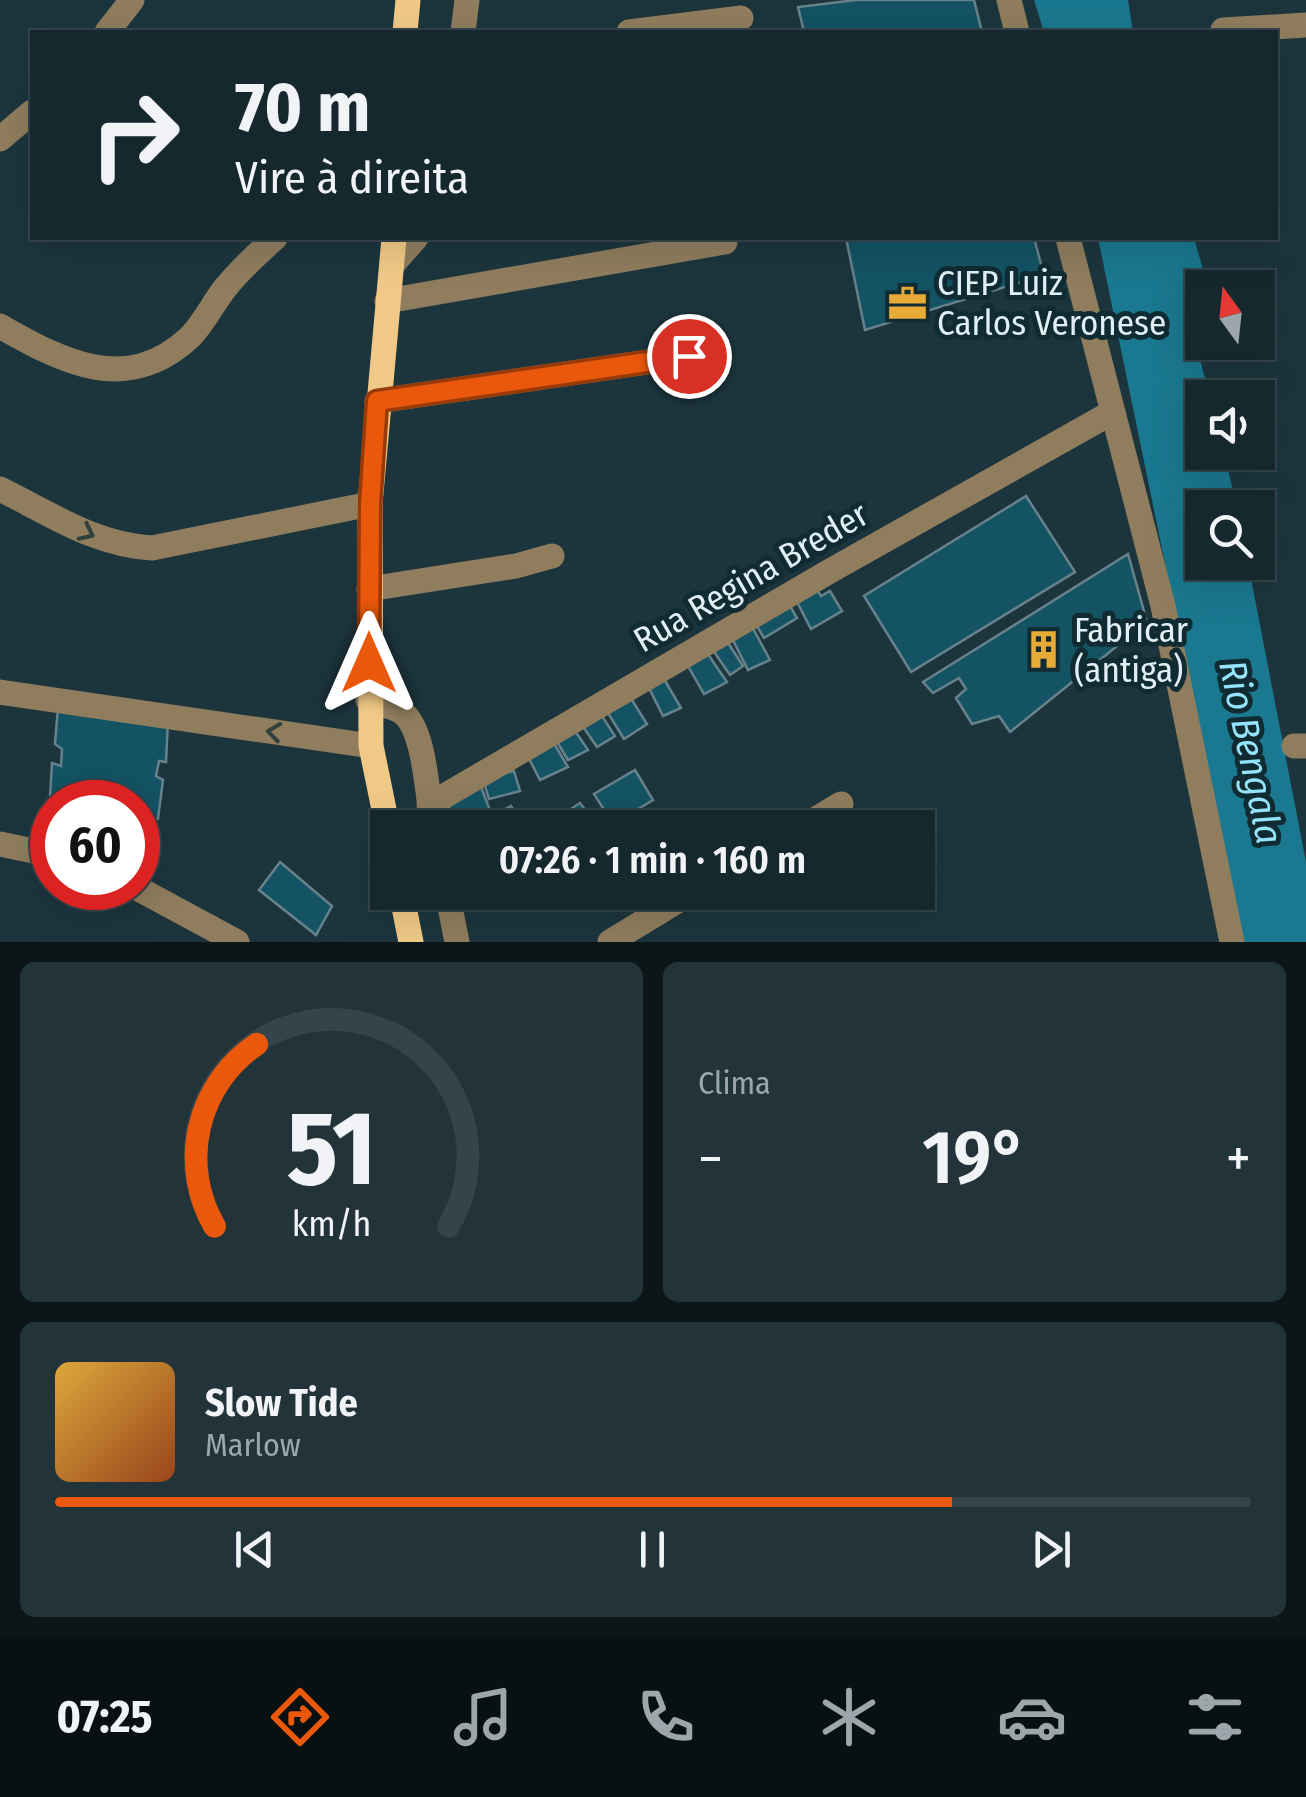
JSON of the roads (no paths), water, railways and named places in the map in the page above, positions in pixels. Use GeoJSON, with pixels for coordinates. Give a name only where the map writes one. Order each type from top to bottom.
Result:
{"type":"FeatureCollection","features":[{"type":"Feature","properties":{"kind":"main road"},"geometry":{"type":"LineString","coordinates":[[406,30],[408,0]]}},
{"type":"Feature","properties":{"kind":"main road"},"geometry":{"type":"LineString","coordinates":[[384,810],[371,746],[368,700],[370,504],[394,240]]}},
{"type":"Feature","properties":{"kind":"main road"},"geometry":{"type":"LineString","coordinates":[[405,910],[412,938]]}},
{"type":"Feature","properties":{"kind":"street"},"geometry":{"type":"LineString","coordinates":[[109,30],[132,0]]}},
{"type":"Feature","properties":{"kind":"street"},"geometry":{"type":"LineString","coordinates":[[463,30],[467,0]]}},
{"type":"Feature","properties":{"kind":"street"},"geometry":{"type":"LineString","coordinates":[[1009,0],[1016,30]]}},
{"type":"Feature","properties":{"kind":"street"},"geometry":{"type":"LineString","coordinates":[[645,30],[741,18]]}},
{"type":"Feature","properties":{"kind":"street"},"geometry":{"type":"LineString","coordinates":[[1223,30],[1306,25]]}},
{"type":"Feature","properties":{"kind":"street"},"geometry":{"type":"LineString","coordinates":[[0,139],[30,114]]}},
{"type":"Feature","properties":{"kind":"street"},"geometry":{"type":"LineString","coordinates":[[0,326],[84,366],[127,370],[163,358],[192,335],[227,286],[273,240]]}},
{"type":"Feature","properties":{"kind":"street"},"geometry":{"type":"LineString","coordinates":[[392,265],[414,240]]}},
{"type":"Feature","properties":{"kind":"street"},"geometry":{"type":"LineString","coordinates":[[1068,240],[1163,606],[1232,942]]}},
{"type":"Feature","properties":{"kind":"street"},"geometry":{"type":"LineString","coordinates":[[387,301],[725,242]]}},
{"type":"Feature","properties":{"kind":"street"},"geometry":{"type":"LineString","coordinates":[[377,401],[689,356]]}},
{"type":"Feature","properties":{"kind":"street","name":"Rua Regina Breder"},"geometry":{"type":"LineString","coordinates":[[441,810],[830,571],[1111,414]]}},
{"type":"Feature","properties":{"kind":"street"},"geometry":{"type":"LineString","coordinates":[[0,489],[92,537],[118,546],[152,548],[370,504]]}},
{"type":"Feature","properties":{"kind":"street"},"geometry":{"type":"LineString","coordinates":[[369,589],[516,566],[552,556]]}},
{"type":"Feature","properties":{"kind":"street"},"geometry":{"type":"LineString","coordinates":[[0,692],[371,746]]}},
{"type":"Feature","properties":{"kind":"street"},"geometry":{"type":"LineString","coordinates":[[368,700],[402,712],[412,723],[421,750],[430,810]]}},
{"type":"Feature","properties":{"kind":"street"},"geometry":{"type":"LineString","coordinates":[[831,810],[841,804]]}},
{"type":"Feature","properties":{"kind":"street"},"geometry":{"type":"LineString","coordinates":[[0,844],[30,850]]}},
{"type":"Feature","properties":{"kind":"street"},"geometry":{"type":"LineString","coordinates":[[160,900],[238,942]]}},
{"type":"Feature","properties":{"kind":"street"},"geometry":{"type":"LineString","coordinates":[[450,910],[457,942]]}},
{"type":"Feature","properties":{"kind":"street"},"geometry":{"type":"LineString","coordinates":[[610,942],[662,910]]}},
{"type":"Feature","properties":{"kind":"water"},"geometry":{"type":"Polygon","coordinates":[[[1034,0],[1128,0],[1133,30],[1043,30],[1034,0]]]}},
{"type":"Feature","properties":{"kind":"water","name":"Rio Bengala"},"geometry":{"type":"Polygon","coordinates":[[[1098,240],[1195,240],[1203,270],[1185,270],[1185,360],[1200,360],[1205,380],[1185,380],[1185,470],[1228,470],[1233,490],[1185,490],[1185,580],[1251,580],[1306,862],[1306,942],[1243,942],[1098,240]]]}},
{"type":"Feature","properties":{"kind":"place","name":"CIEP Luiz Carlos Veronese"},"geometry":{"type":"Point","coordinates":[907,303]}},
{"type":"Feature","properties":{"kind":"place","name":"Fabricar (antiga)"},"geometry":{"type":"Point","coordinates":[1044,650]}}]}
